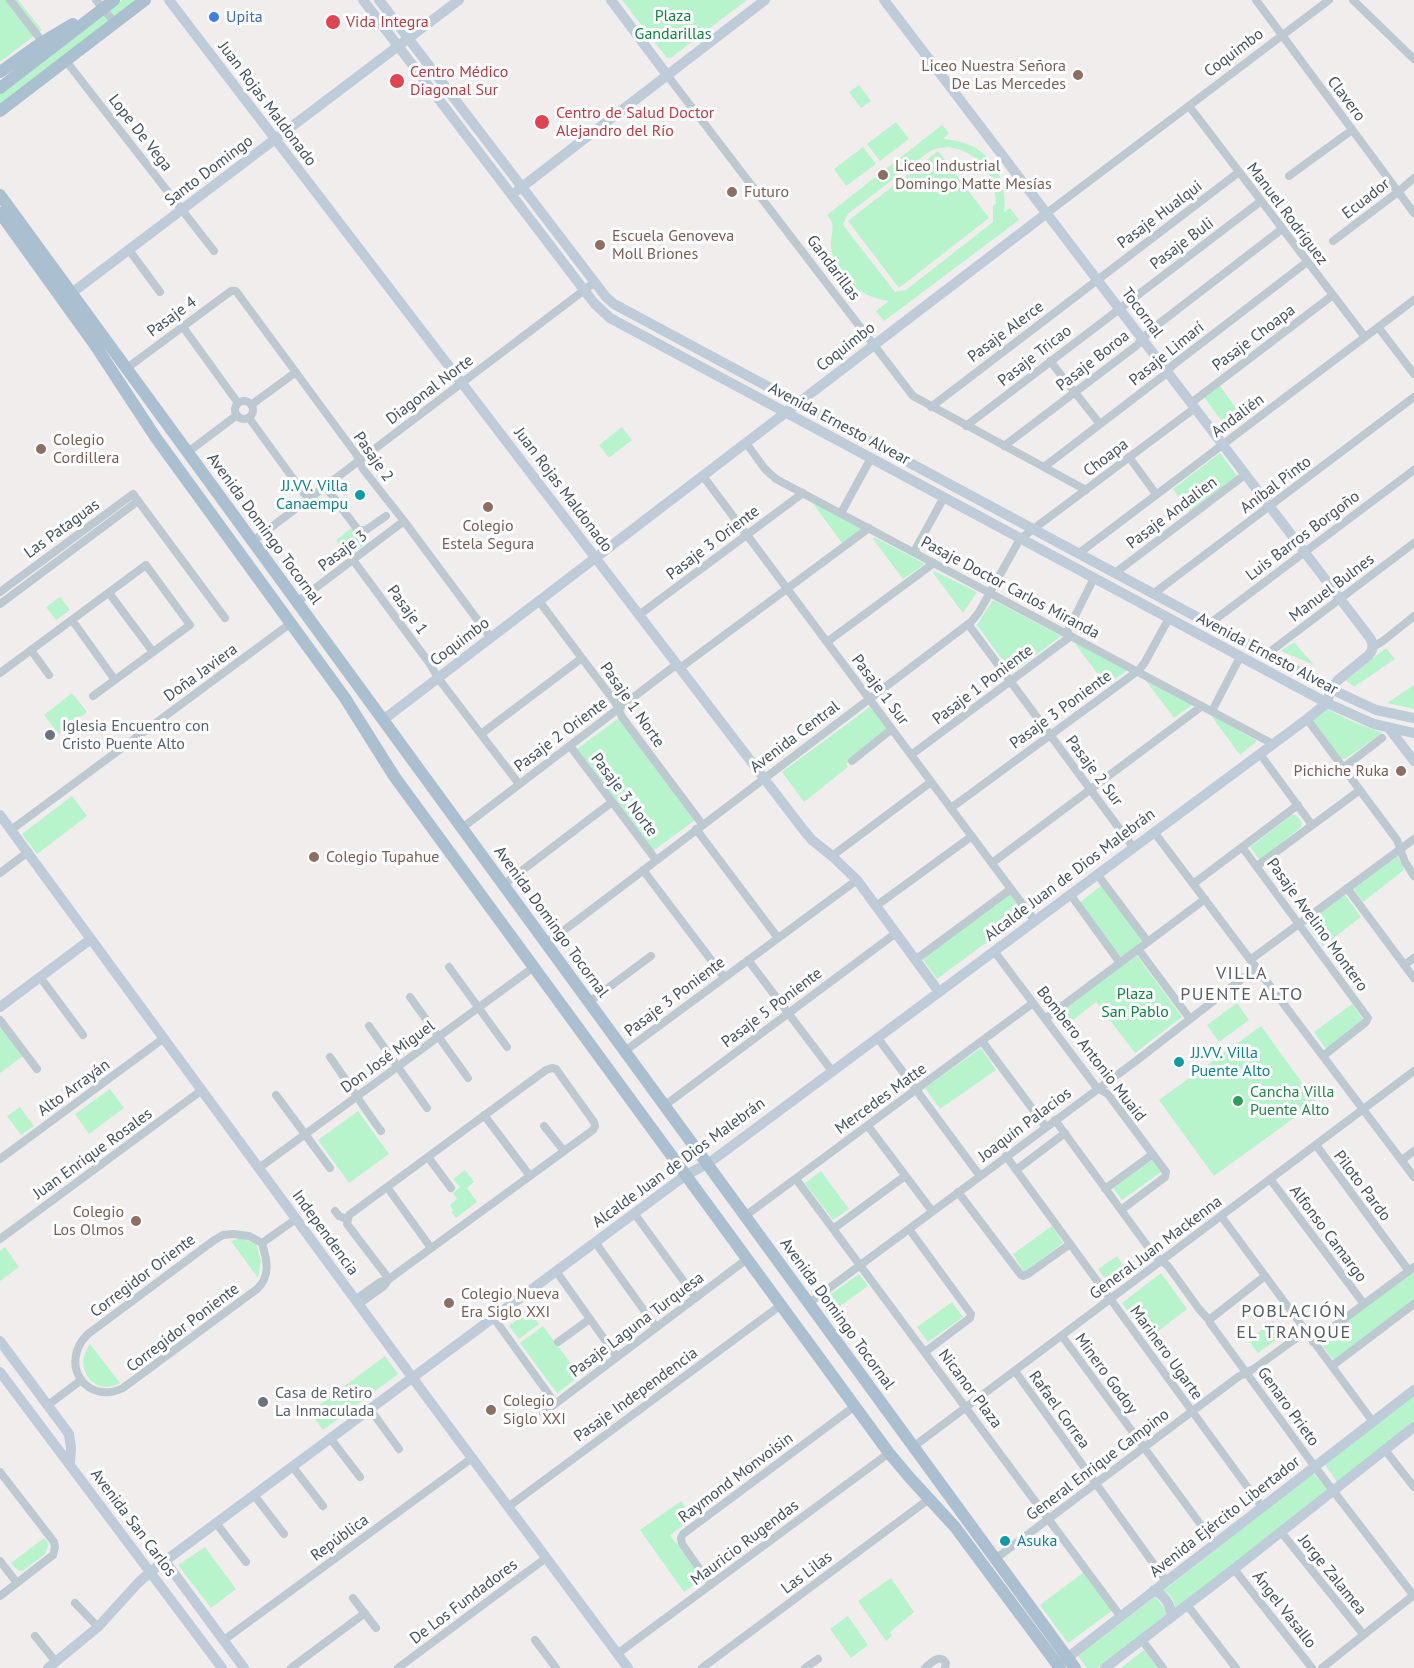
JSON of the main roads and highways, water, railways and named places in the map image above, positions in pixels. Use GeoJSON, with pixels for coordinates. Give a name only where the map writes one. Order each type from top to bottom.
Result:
{"type":"FeatureCollection","features":[{"type":"Feature","properties":{"kind":"main road"},"geometry":{"type":"LineString","coordinates":[[0,72],[52,36],[114,0]]}},
{"type":"Feature","properties":{"kind":"main road"},"geometry":{"type":"LineString","coordinates":[[0,111],[145,0]]}},
{"type":"Feature","properties":{"kind":"main road"},"geometry":{"type":"LineString","coordinates":[[0,88],[98,8]]}},
{"type":"Feature","properties":{"kind":"main road","name":"Avenida Domingo Tocornal"},"geometry":{"type":"LineString","coordinates":[[0,195],[67,296],[95,345],[138,411],[349,704],[386,764],[889,1453],[960,1533],[1063,1665]]}},
{"type":"Feature","properties":{"kind":"main road","name":"Avenida Domingo Tocornal"},"geometry":{"type":"LineString","coordinates":[[0,213],[127,368],[995,1558],[1063,1665]]}},
{"type":"Feature","properties":{"kind":"main road"},"geometry":{"type":"LineString","coordinates":[[138,411],[151,402]]}},
{"type":"Feature","properties":{"kind":"main road"},"geometry":{"type":"LineString","coordinates":[[194,490],[208,480]]}},
{"type":"Feature","properties":{"kind":"main road"},"geometry":{"type":"LineString","coordinates":[[256,575],[266,572],[270,564]]}},
{"type":"Feature","properties":{"kind":"main road"},"geometry":{"type":"LineString","coordinates":[[265,588],[270,580],[279,578]]}},
{"type":"Feature","properties":{"kind":"main road"},"geometry":{"type":"LineString","coordinates":[[493,910],[503,897],[512,897]]}},
{"type":"Feature","properties":{"kind":"main road"},"geometry":{"type":"LineString","coordinates":[[569,1015],[583,1016],[587,1012],[589,1002]]}},
{"type":"Feature","properties":{"kind":"main road"},"geometry":{"type":"LineString","coordinates":[[868,1425],[878,1415],[892,1417]]}},
{"type":"Feature","properties":{"kind":"place","name":"Upita"},"geometry":{"type":"Point","coordinates":[214,17]}},
{"type":"Feature","properties":{"kind":"place","name":"Vida Integra"},"geometry":{"type":"Point","coordinates":[333,22]}},
{"type":"Feature","properties":{"kind":"place","name":"Liceo Nuestra Señora De Las Mercedes"},"geometry":{"type":"Point","coordinates":[1078,75]}},
{"type":"Feature","properties":{"kind":"place","name":"Centro Médico Diagonal Sur"},"geometry":{"type":"Point","coordinates":[397,81]}},
{"type":"Feature","properties":{"kind":"place","name":"Centro de Salud Doctor Alejandro del Río"},"geometry":{"type":"Point","coordinates":[542,122]}},
{"type":"Feature","properties":{"kind":"place","name":"Liceo Industrial Domingo Matte Mesías"},"geometry":{"type":"Point","coordinates":[883,175]}},
{"type":"Feature","properties":{"kind":"place","name":"Futuro"},"geometry":{"type":"Point","coordinates":[732,192]}},
{"type":"Feature","properties":{"kind":"place","name":"Escuela Genoveva Moll Briones"},"geometry":{"type":"Point","coordinates":[600,245]}},
{"type":"Feature","properties":{"kind":"place","name":"Colegio Cordillera"},"geometry":{"type":"Point","coordinates":[41,449]}},
{"type":"Feature","properties":{"kind":"place","name":"JJ.VV. Villa Canaempu"},"geometry":{"type":"Point","coordinates":[360,495]}},
{"type":"Feature","properties":{"kind":"place","name":"Colegio Estela Segura"},"geometry":{"type":"Point","coordinates":[488,507]}},
{"type":"Feature","properties":{"kind":"place","name":"Iglesia Encuentro con Cristo Puente Alto"},"geometry":{"type":"Point","coordinates":[50,735]}},
{"type":"Feature","properties":{"kind":"place","name":"Pichiche Ruka"},"geometry":{"type":"Point","coordinates":[1401,771]}},
{"type":"Feature","properties":{"kind":"place","name":"Colegio Tupahue"},"geometry":{"type":"Point","coordinates":[314,857]}},
{"type":"Feature","properties":{"kind":"place","name":"JJ.VV. Villa Puente Alto"},"geometry":{"type":"Point","coordinates":[1179,1062]}},
{"type":"Feature","properties":{"kind":"place","name":"Cancha Villa Puente Alto"},"geometry":{"type":"Point","coordinates":[1238,1101]}},
{"type":"Feature","properties":{"kind":"place","name":"Colegio Los Olmos"},"geometry":{"type":"Point","coordinates":[136,1221]}},
{"type":"Feature","properties":{"kind":"place","name":"Colegio Nueva Era Siglo XXI"},"geometry":{"type":"Point","coordinates":[449,1303]}},
{"type":"Feature","properties":{"kind":"place","name":"Casa de Retiro La Inmaculada"},"geometry":{"type":"Point","coordinates":[263,1402]}},
{"type":"Feature","properties":{"kind":"place","name":"Colegio Siglo XXI"},"geometry":{"type":"Point","coordinates":[491,1410]}},
{"type":"Feature","properties":{"kind":"place","name":"Asuka"},"geometry":{"type":"Point","coordinates":[1005,1541]}},
{"type":"Feature","properties":{"kind":"district","name":"VILLA PUENTE ALTO"},"geometry":{"type":"Point","coordinates":[1242,984]}},
{"type":"Feature","properties":{"kind":"district","name":"POBLACIÓN EL TRANQUE"},"geometry":{"type":"Point","coordinates":[1294,1322]}},
{"type":"Feature","properties":{"kind":"park label","name":"Plaza Gandarillas"},"geometry":{"type":"Point","coordinates":[673,25]}},
{"type":"Feature","properties":{"kind":"park label","name":"Plaza San Pablo"},"geometry":{"type":"Point","coordinates":[1135,1003]}}]}
